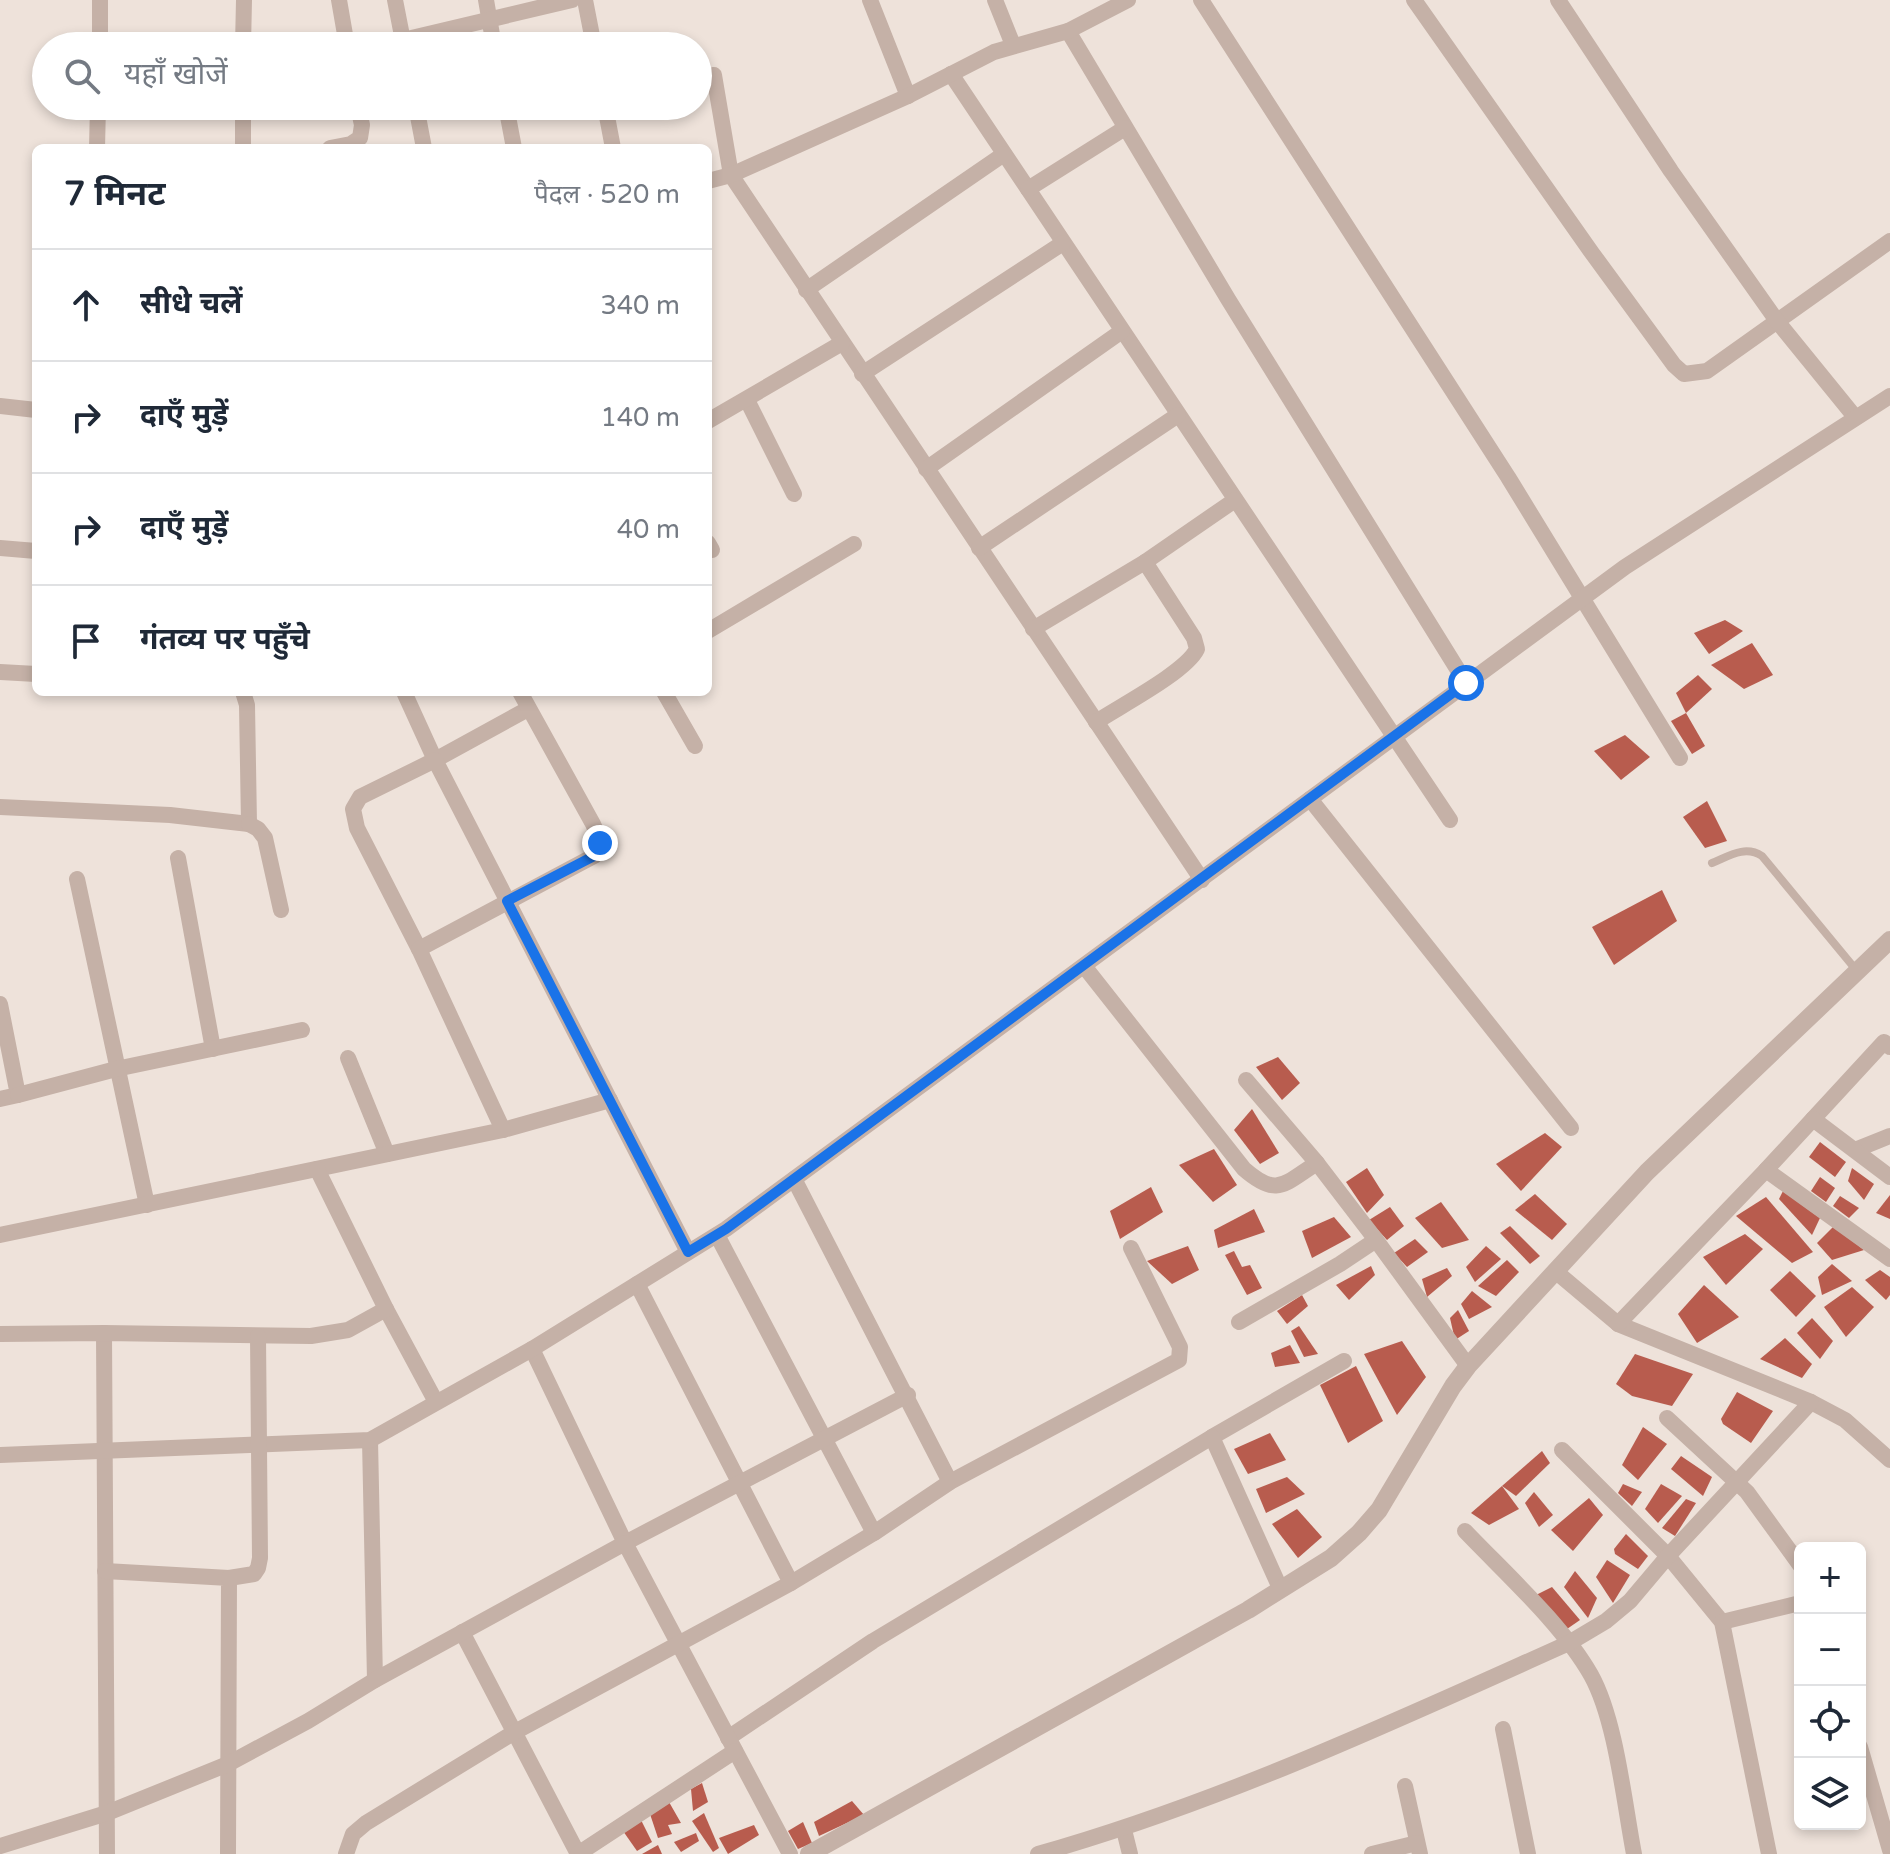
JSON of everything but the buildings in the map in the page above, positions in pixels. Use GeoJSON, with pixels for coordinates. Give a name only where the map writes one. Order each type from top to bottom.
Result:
{"type":"FeatureCollection","features":[{"type":"Feature","properties":{"kind":"street"},"geometry":{"type":"LineString","coordinates":[[100,0],[100,32]]}},
{"type":"Feature","properties":{"kind":"street"},"geometry":{"type":"LineString","coordinates":[[243,32],[244,0]]}},
{"type":"Feature","properties":{"kind":"street"},"geometry":{"type":"LineString","coordinates":[[339,0],[345,32]]}},
{"type":"Feature","properties":{"kind":"street"},"geometry":{"type":"LineString","coordinates":[[395,0],[402,32]]}},
{"type":"Feature","properties":{"kind":"street"},"geometry":{"type":"LineString","coordinates":[[486,0],[491,32]]}},
{"type":"Feature","properties":{"kind":"street"},"geometry":{"type":"LineString","coordinates":[[443,32],[572,0]]}},
{"type":"Feature","properties":{"kind":"street"},"geometry":{"type":"LineString","coordinates":[[585,0],[591,32]]}},
{"type":"Feature","properties":{"kind":"street"},"geometry":{"type":"LineString","coordinates":[[870,0],[908,96]]}},
{"type":"Feature","properties":{"kind":"street"},"geometry":{"type":"LineString","coordinates":[[995,0],[1013,45]]}},
{"type":"Feature","properties":{"kind":"street"},"geometry":{"type":"LineString","coordinates":[[1201,0],[1508,477],[1680,758]]}},
{"type":"Feature","properties":{"kind":"street"},"geometry":{"type":"LineString","coordinates":[[1414,0],[1592,253],[1674,365],[1684,374],[1707,371],[1890,241]]}},
{"type":"Feature","properties":{"kind":"street"},"geometry":{"type":"LineString","coordinates":[[1558,0],[1671,171],[1777,321],[1855,417]]}},
{"type":"Feature","properties":{"kind":"street"},"geometry":{"type":"LineString","coordinates":[[712,180],[731,175],[908,96],[1013,45],[1068,31],[1117,3]]}},
{"type":"Feature","properties":{"kind":"street"},"geometry":{"type":"LineString","coordinates":[[1068,31],[1228,299],[1466,683]]}},
{"type":"Feature","properties":{"kind":"street"},"geometry":{"type":"LineString","coordinates":[[951,74],[1450,820]]}},
{"type":"Feature","properties":{"kind":"street"},"geometry":{"type":"LineString","coordinates":[[714,75],[731,175],[1202,880]]}},
{"type":"Feature","properties":{"kind":"street"},"geometry":{"type":"LineString","coordinates":[[97,144],[98,120]]}},
{"type":"Feature","properties":{"kind":"street"},"geometry":{"type":"LineString","coordinates":[[243,120],[243,144]]}},
{"type":"Feature","properties":{"kind":"street"},"geometry":{"type":"LineString","coordinates":[[351,144],[360,138],[361,120]]}},
{"type":"Feature","properties":{"kind":"street"},"geometry":{"type":"LineString","coordinates":[[419,120],[423,144]]}},
{"type":"Feature","properties":{"kind":"street"},"geometry":{"type":"LineString","coordinates":[[509,120],[513,144]]}},
{"type":"Feature","properties":{"kind":"street"},"geometry":{"type":"LineString","coordinates":[[608,120],[612,144]]}},
{"type":"Feature","properties":{"kind":"street"},"geometry":{"type":"LineString","coordinates":[[1028,189],[1125,128]]}},
{"type":"Feature","properties":{"kind":"street"},"geometry":{"type":"LineString","coordinates":[[806,290],[1004,154]]}},
{"type":"Feature","properties":{"kind":"street"},"geometry":{"type":"LineString","coordinates":[[862,374],[1063,243]]}},
{"type":"Feature","properties":{"kind":"street"},"geometry":{"type":"LineString","coordinates":[[926,469],[1122,331]]}},
{"type":"Feature","properties":{"kind":"street"},"geometry":{"type":"LineString","coordinates":[[712,419],[842,343]]}},
{"type":"Feature","properties":{"kind":"street"},"geometry":{"type":"LineString","coordinates":[[0,1455],[370,1440],[532,1349],[717,1235],[1625,567],[1890,396]]}},
{"type":"Feature","properties":{"kind":"street"},"geometry":{"type":"LineString","coordinates":[[747,400],[794,494]]}},
{"type":"Feature","properties":{"kind":"street"},"geometry":{"type":"LineString","coordinates":[[0,406],[32,410]]}},
{"type":"Feature","properties":{"kind":"street"},"geometry":{"type":"LineString","coordinates":[[979,548],[1178,415]]}},
{"type":"Feature","properties":{"kind":"street"},"geometry":{"type":"LineString","coordinates":[[1033,629],[1145,562],[1235,500]]}},
{"type":"Feature","properties":{"kind":"street"},"geometry":{"type":"LineString","coordinates":[[712,629],[854,544]]}},
{"type":"Feature","properties":{"kind":"street"},"geometry":{"type":"LineString","coordinates":[[0,548],[32,551]]}},
{"type":"Feature","properties":{"kind":"street"},"geometry":{"type":"LineString","coordinates":[[1096,722],[1170,675],[1193,657],[1197,649],[1194,638],[1145,562]]}},
{"type":"Feature","properties":{"kind":"street"},"geometry":{"type":"LineString","coordinates":[[0,672],[32,674]]}},
{"type":"Feature","properties":{"kind":"street"},"geometry":{"type":"LineString","coordinates":[[244,696],[247,705],[249,824]]}},
{"type":"Feature","properties":{"kind":"street"},"geometry":{"type":"LineString","coordinates":[[406,696],[435,760],[688,1252]]}},
{"type":"Feature","properties":{"kind":"street"},"geometry":{"type":"LineString","coordinates":[[419,949],[594,856],[600,843],[593,824],[522,696]]}},
{"type":"Feature","properties":{"kind":"street"},"geometry":{"type":"LineString","coordinates":[[666,696],[695,746]]}},
{"type":"Feature","properties":{"kind":"street"},"geometry":{"type":"LineString","coordinates":[[503,1130],[419,949],[357,828],[353,809],[360,797],[528,709]]}},
{"type":"Feature","properties":{"kind":"street"},"geometry":{"type":"LineString","coordinates":[[1310,799],[1571,1128]]}},
{"type":"Feature","properties":{"kind":"street"},"geometry":{"type":"LineString","coordinates":[[0,807],[170,815],[249,824],[265,838],[281,910]]}},
{"type":"Feature","properties":{"kind":"street"},"geometry":{"type":"LineString","coordinates":[[178,858],[213,1049]]}},
{"type":"Feature","properties":{"kind":"street"},"geometry":{"type":"LineString","coordinates":[[77,879],[147,1205]]}},
{"type":"Feature","properties":{"kind":"street"},"geometry":{"type":"LineString","coordinates":[[809,1854],[1248,1610],[1331,1558],[1379,1510],[1446,1397],[1468,1366],[1647,1172],[1890,940]]}},
{"type":"Feature","properties":{"kind":"street"},"geometry":{"type":"LineString","coordinates":[[1084,966],[1244,1169],[1258,1181],[1267,1186],[1286,1183],[1317,1163]]}},
{"type":"Feature","properties":{"kind":"street"},"geometry":{"type":"LineString","coordinates":[[0,1004],[18,1095]]}},
{"type":"Feature","properties":{"kind":"street"},"geometry":{"type":"LineString","coordinates":[[0,1099],[116,1069],[302,1030]]}},
{"type":"Feature","properties":{"kind":"street"},"geometry":{"type":"LineString","coordinates":[[1618,1324],[1888,1042]]}},
{"type":"Feature","properties":{"kind":"street"},"geometry":{"type":"LineString","coordinates":[[348,1058],[387,1154]]}},
{"type":"Feature","properties":{"kind":"street"},"geometry":{"type":"LineString","coordinates":[[1246,1080],[1317,1163],[1468,1366]]}},
{"type":"Feature","properties":{"kind":"street"},"geometry":{"type":"LineString","coordinates":[[0,1235],[503,1130],[610,1100]]}},
{"type":"Feature","properties":{"kind":"street"},"geometry":{"type":"LineString","coordinates":[[1813,1119],[1890,1177]]}},
{"type":"Feature","properties":{"kind":"street"},"geometry":{"type":"LineString","coordinates":[[1855,1150],[1890,1136]]}},
{"type":"Feature","properties":{"kind":"street"},"geometry":{"type":"LineString","coordinates":[[317,1169],[436,1402]]}},
{"type":"Feature","properties":{"kind":"street"},"geometry":{"type":"LineString","coordinates":[[1766,1170],[1890,1259]]}},
{"type":"Feature","properties":{"kind":"street"},"geometry":{"type":"LineString","coordinates":[[794,1179],[908,1395],[950,1482]]}},
{"type":"Feature","properties":{"kind":"street"},"geometry":{"type":"LineString","coordinates":[[717,1235],[874,1533]]}},
{"type":"Feature","properties":{"kind":"street"},"geometry":{"type":"LineString","coordinates":[[1239,1322],[1376,1240]]}},
{"type":"Feature","properties":{"kind":"street"},"geometry":{"type":"LineString","coordinates":[[346,1854],[353,1834],[366,1823],[513,1733],[791,1583],[950,1482],[1179,1360],[1180,1347],[1131,1248]]}},
{"type":"Feature","properties":{"kind":"street"},"geometry":{"type":"LineString","coordinates":[[1555,1271],[1618,1324],[1811,1402],[1845,1420],[1890,1460]]}},
{"type":"Feature","properties":{"kind":"street"},"geometry":{"type":"LineString","coordinates":[[637,1284],[791,1583]]}},
{"type":"Feature","properties":{"kind":"street"},"geometry":{"type":"LineString","coordinates":[[0,1334],[330,1334],[348,1330],[386,1309]]}},
{"type":"Feature","properties":{"kind":"street"},"geometry":{"type":"LineString","coordinates":[[104,1333],[107,1854]]}},
{"type":"Feature","properties":{"kind":"street"},"geometry":{"type":"LineString","coordinates":[[105,1571],[229,1578],[249,1576],[258,1568],[258,1336]]}},
{"type":"Feature","properties":{"kind":"street"},"geometry":{"type":"LineString","coordinates":[[532,1349],[625,1543],[790,1854]]}},
{"type":"Feature","properties":{"kind":"street"},"geometry":{"type":"LineString","coordinates":[[462,1632],[578,1854],[873,1641],[1344,1361]]}},
{"type":"Feature","properties":{"kind":"street"},"geometry":{"type":"LineString","coordinates":[[0,1846],[107,1813],[228,1764],[625,1543],[908,1395]]}},
{"type":"Feature","properties":{"kind":"street"},"geometry":{"type":"LineString","coordinates":[[1038,1854],[1124,1830],[1266,1775],[1569,1643],[1606,1621],[1630,1601],[1811,1402]]}},
{"type":"Feature","properties":{"kind":"street"},"geometry":{"type":"LineString","coordinates":[[1667,1418],[1737,1483],[1794,1556]]}},
{"type":"Feature","properties":{"kind":"street"},"geometry":{"type":"LineString","coordinates":[[1212,1437],[1280,1588]]}},
{"type":"Feature","properties":{"kind":"street"},"geometry":{"type":"LineString","coordinates":[[370,1440],[375,1680]]}},
{"type":"Feature","properties":{"kind":"street"},"geometry":{"type":"LineString","coordinates":[[1562,1450],[1668,1556],[1722,1622],[1769,1854]]}},
{"type":"Feature","properties":{"kind":"street"},"geometry":{"type":"LineString","coordinates":[[1465,1531],[1569,1643],[1591,1675],[1605,1710],[1634,1854]]}},
{"type":"Feature","properties":{"kind":"street"},"geometry":{"type":"LineString","coordinates":[[228,1854],[229,1578]]}},
{"type":"Feature","properties":{"kind":"street"},"geometry":{"type":"LineString","coordinates":[[1722,1622],[1794,1604]]}},
{"type":"Feature","properties":{"kind":"street"},"geometry":{"type":"LineString","coordinates":[[1503,1729],[1528,1854]]}},
{"type":"Feature","properties":{"kind":"street"},"geometry":{"type":"LineString","coordinates":[[1863,1758],[1890,1850]]}},
{"type":"Feature","properties":{"kind":"street"},"geometry":{"type":"LineString","coordinates":[[1372,1854],[1418,1849],[1405,1786]]}},
{"type":"Feature","properties":{"kind":"street"},"geometry":{"type":"LineString","coordinates":[[1124,1830],[1130,1854]]}},
{"type":"Feature","properties":{"kind":"street"},"geometry":{"type":"LineString","coordinates":[[0,1831],[1,1854]]}},
{"type":"Feature","properties":{"kind":"lane"},"geometry":{"type":"LineString","coordinates":[[1712,863],[1743,851],[1762,856],[1858,971]]}},
{"type":"Feature","properties":{"kind":"route"},"geometry":{"type":"LineString","coordinates":[[600,843],[594,856],[507,901],[688,1252],[726,1229],[1466,683]]}}]}
